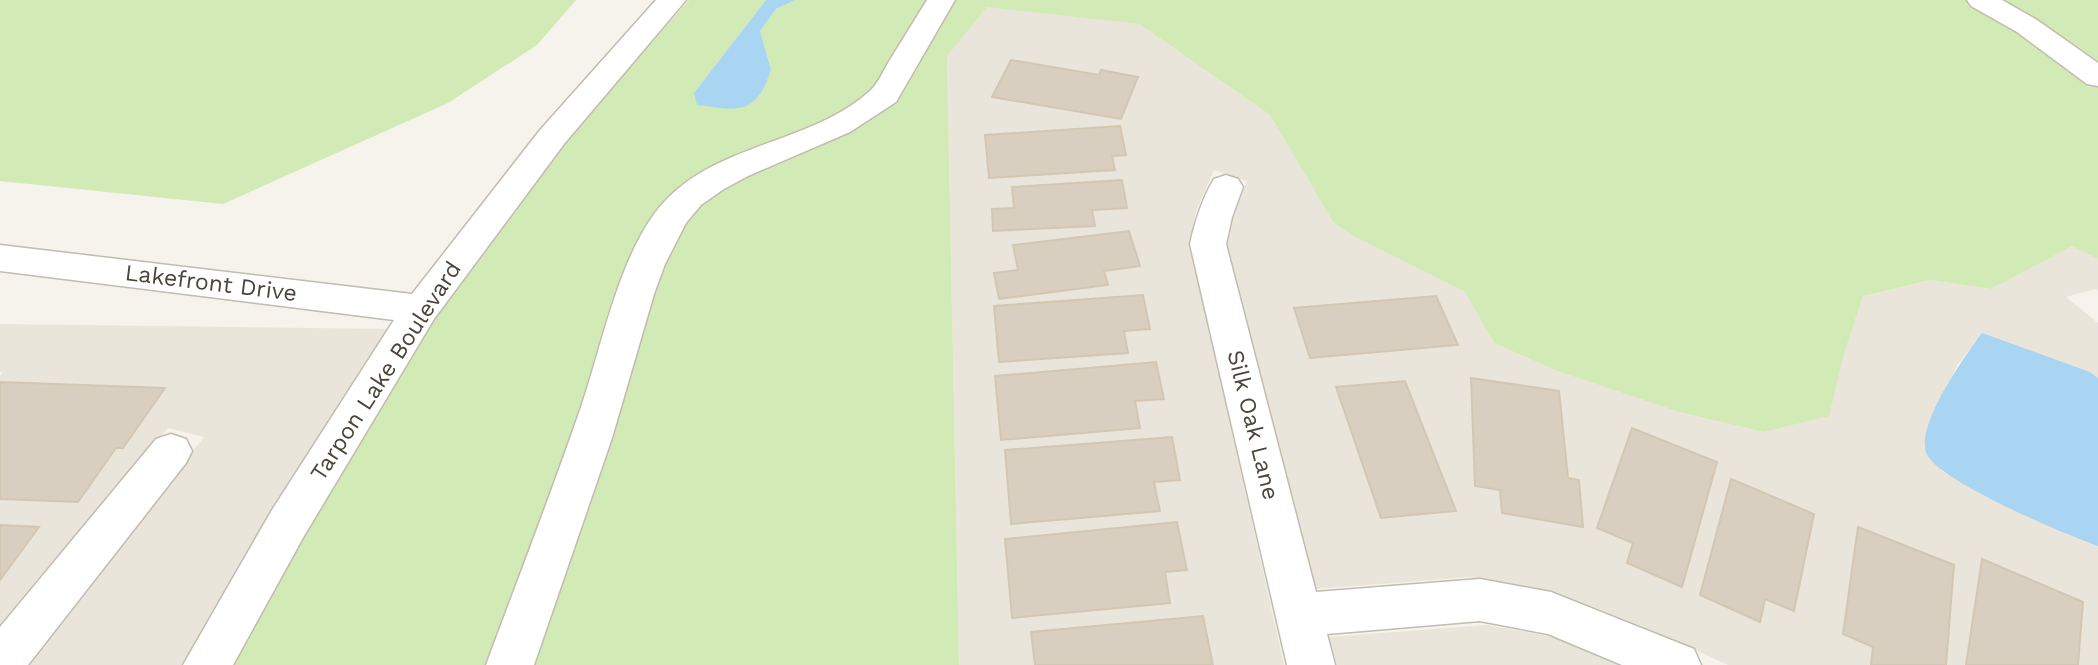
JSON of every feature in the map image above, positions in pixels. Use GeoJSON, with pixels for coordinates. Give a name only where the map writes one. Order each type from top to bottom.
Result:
{"type":"FeatureCollection","features":[{"type":"Feature","properties":{"kind":"street","name":"Tarpon Lake Boulevard"},"geometry":{"type":"LineString","coordinates":[[207,665],[288,523],[421,309],[552,137],[672,0]]}},
{"type":"Feature","properties":{"kind":"street"},"geometry":{"type":"LineString","coordinates":[[510,665],[598,416],[652,248],[668,221],[686,199],[712,179],[740,164],[817,134],[871,107],[885,95],[941,0]]}},
{"type":"Feature","properties":{"kind":"street"},"geometry":{"type":"LineString","coordinates":[[1981,0],[2027,26],[2098,77]]}},
{"type":"Feature","properties":{"kind":"street","name":"Silk Oak Lane"},"geometry":{"type":"LineString","coordinates":[[1226,187],[1214,216],[1208,244],[1311,665]]}},
{"type":"Feature","properties":{"kind":"street","name":"Lakefront Drive"},"geometry":{"type":"LineString","coordinates":[[0,258],[421,309]]}},
{"type":"Feature","properties":{"kind":"street"},"geometry":{"type":"LineString","coordinates":[[0,663],[171,451]]}},
{"type":"Feature","properties":{"kind":"street"},"geometry":{"type":"LineString","coordinates":[[1299,615],[1480,600],[1551,613],[1677,665]]}},
{"type":"Feature","properties":{"kind":"shaded area"},"geometry":{"type":"Polygon","coordinates":[[[987,6],[1139,24],[1270,115],[1333,222],[1353,236],[1465,292],[1494,343],[1557,371],[1679,412],[1763,432],[1844,354],[1863,296],[1930,280],[1991,289],[2072,245],[2098,259],[2098,290],[2066,297],[2098,323],[2098,378],[2090,372],[1982,334],[1957,365],[1925,438],[1942,471],[1986,497],[2098,546],[2098,665],[1728,665],[1647,628],[1553,591],[1470,577],[1316,589],[1227,246],[1232,222],[1247,181],[1214,170],[1196,211],[1190,244],[1284,665],[959,665],[947,55],[987,6]]]}},
{"type":"Feature","properties":{"kind":"shaded area"},"geometry":{"type":"Polygon","coordinates":[[[0,324],[389,329],[268,519],[182,665],[24,665],[204,437],[168,428],[0,632],[0,376],[3,373],[0,372],[0,324]]]}},
{"type":"Feature","properties":{"kind":"shaded area"},"geometry":{"type":"Polygon","coordinates":[[[1487,625],[1553,637],[1624,665],[1335,665],[1328,637],[1487,625]]]}},
{"type":"Feature","properties":{"kind":"green space"},"geometry":{"type":"Polygon","coordinates":[[[0,0],[576,0],[537,45],[448,103],[223,204],[0,181],[0,0]]]}},
{"type":"Feature","properties":{"kind":"green space"},"geometry":{"type":"Polygon","coordinates":[[[689,0],[766,0],[694,93],[771,69],[760,31],[776,9],[795,0],[2098,0],[2098,259],[2072,246],[1991,289],[1930,280],[1863,296],[1844,354],[1829,416],[1763,432],[1679,412],[1557,371],[1494,343],[1465,292],[1353,236],[1333,222],[1270,115],[1139,24],[987,7],[947,56],[959,665],[232,665],[309,527],[439,312],[566,140],[689,0]]]}},
{"type":"Feature","properties":{"kind":"water"},"geometry":{"type":"Polygon","coordinates":[[[766,0],[795,0],[776,9],[760,31],[771,69],[759,96],[744,107],[697,105],[694,93],[766,0]]]}},
{"type":"Feature","properties":{"kind":"water"},"geometry":{"type":"Polygon","coordinates":[[[1982,333],[2090,372],[2098,378],[2098,546],[2032,519],[1976,491],[1934,464],[1926,452],[1925,440],[1935,408],[1954,373],[1982,333]]]}},
{"type":"Feature","properties":{"kind":"building"},"geometry":{"type":"Polygon","coordinates":[[[1011,60],[1099,75],[1101,70],[1138,77],[1121,119],[992,97],[1011,60]]]}},
{"type":"Feature","properties":{"kind":"building"},"geometry":{"type":"Polygon","coordinates":[[[1120,126],[1126,155],[1112,156],[1115,170],[989,178],[985,135],[1120,126]]]}},
{"type":"Feature","properties":{"kind":"building"},"geometry":{"type":"Polygon","coordinates":[[[1122,180],[1127,208],[1092,210],[1095,226],[993,231],[992,209],[1014,208],[1012,187],[1122,180]]]}},
{"type":"Feature","properties":{"kind":"building"},"geometry":{"type":"Polygon","coordinates":[[[1129,231],[1140,266],[1104,271],[1108,285],[999,299],[994,273],[1018,270],[1013,245],[1129,231]]]}},
{"type":"Feature","properties":{"kind":"building"},"geometry":{"type":"Polygon","coordinates":[[[1143,295],[1150,329],[1124,331],[1128,353],[999,362],[994,306],[1143,295]]]}},
{"type":"Feature","properties":{"kind":"building"},"geometry":{"type":"Polygon","coordinates":[[[1436,296],[1458,345],[1310,358],[1294,308],[1436,296]]]}},
{"type":"Feature","properties":{"kind":"building"},"geometry":{"type":"Polygon","coordinates":[[[1156,362],[1164,399],[1135,401],[1140,428],[1001,440],[995,376],[1156,362]]]}},
{"type":"Feature","properties":{"kind":"building"},"geometry":{"type":"Polygon","coordinates":[[[1471,378],[1559,391],[1568,478],[1579,480],[1583,527],[1502,513],[1500,490],[1475,486],[1471,378]]]}},
{"type":"Feature","properties":{"kind":"building"},"geometry":{"type":"Polygon","coordinates":[[[1405,381],[1456,511],[1381,518],[1336,387],[1405,381]]]}},
{"type":"Feature","properties":{"kind":"building"},"geometry":{"type":"Polygon","coordinates":[[[0,382],[165,388],[123,448],[116,448],[78,502],[0,499],[0,382]]]}},
{"type":"Feature","properties":{"kind":"building"},"geometry":{"type":"Polygon","coordinates":[[[1632,428],[1717,462],[1682,587],[1627,563],[1633,543],[1597,528],[1632,428]]]}},
{"type":"Feature","properties":{"kind":"building"},"geometry":{"type":"Polygon","coordinates":[[[1172,437],[1180,480],[1154,482],[1160,511],[1011,524],[1005,450],[1172,437]]]}},
{"type":"Feature","properties":{"kind":"building"},"geometry":{"type":"Polygon","coordinates":[[[1731,479],[1814,514],[1794,611],[1765,599],[1760,622],[1700,595],[1731,479]]]}},
{"type":"Feature","properties":{"kind":"building"},"geometry":{"type":"Polygon","coordinates":[[[1177,522],[1187,570],[1165,572],[1170,603],[1012,618],[1005,539],[1177,522]]]}},
{"type":"Feature","properties":{"kind":"building"},"geometry":{"type":"Polygon","coordinates":[[[0,525],[39,527],[0,580],[0,525]]]}},
{"type":"Feature","properties":{"kind":"building"},"geometry":{"type":"Polygon","coordinates":[[[1858,527],[1954,565],[1946,665],[1871,665],[1873,647],[1843,634],[1858,527]]]}},
{"type":"Feature","properties":{"kind":"building"},"geometry":{"type":"Polygon","coordinates":[[[1982,559],[2083,602],[2078,665],[1966,665],[1982,559]]]}},
{"type":"Feature","properties":{"kind":"building"},"geometry":{"type":"Polygon","coordinates":[[[1203,616],[1213,665],[1035,665],[1031,632],[1203,616]]]}}]}
